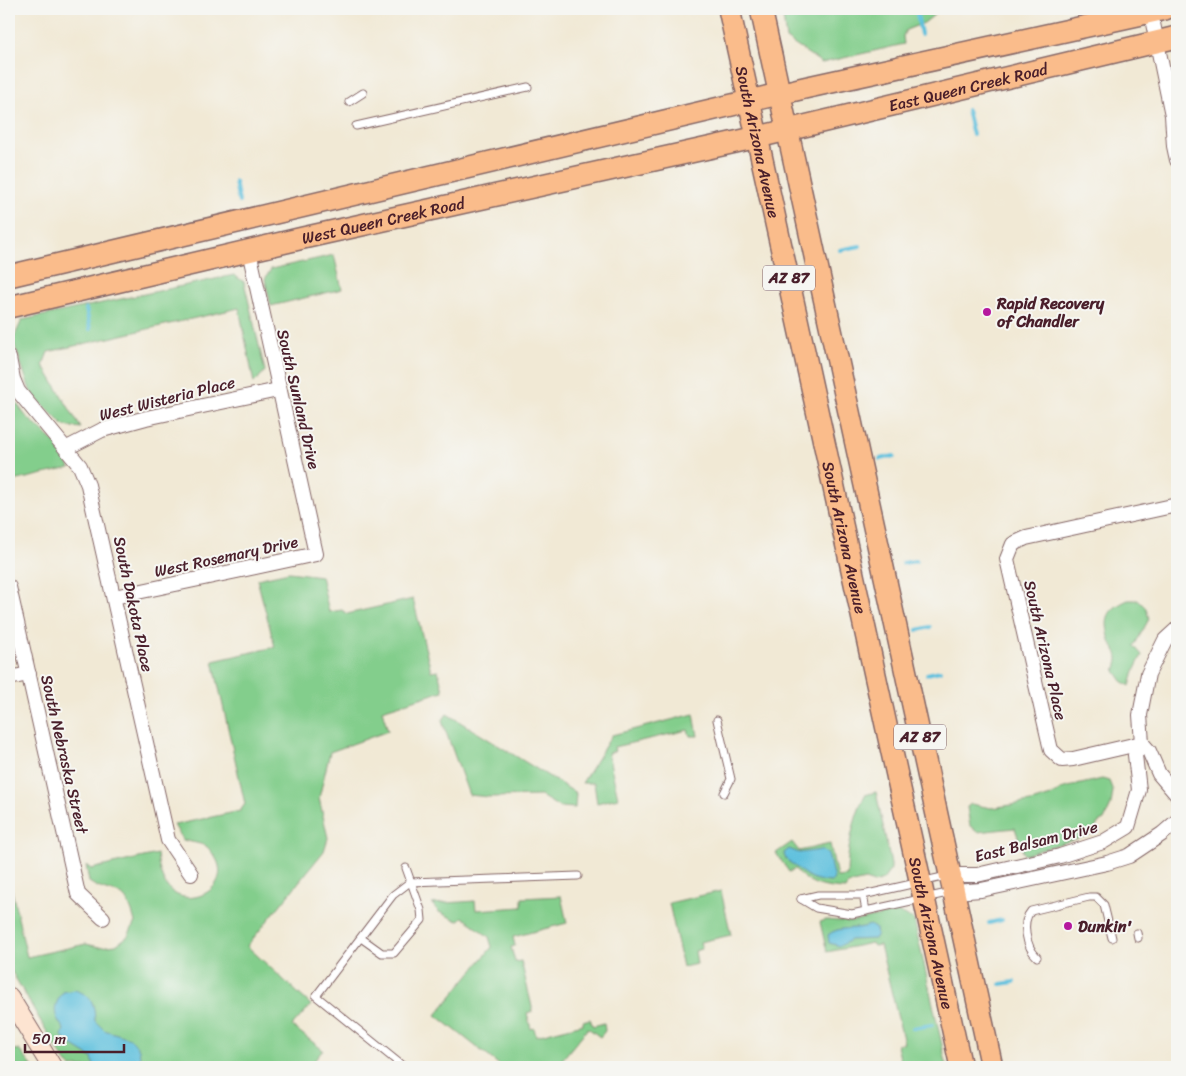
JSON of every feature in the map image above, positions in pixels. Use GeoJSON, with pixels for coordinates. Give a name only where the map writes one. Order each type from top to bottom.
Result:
{"type":"FeatureCollection","features":[{"type":"Feature","properties":{"kind":"main road","name":"South Arizona Avenue"},"geometry":{"type":"LineString","coordinates":[[729,9],[961,1067]]}},
{"type":"Feature","properties":{"kind":"main road","name":"South Arizona Avenue"},"geometry":{"type":"LineString","coordinates":[[761,9],[992,1067]]}},
{"type":"Feature","properties":{"kind":"main road","name":"East Queen Creek Road"},"geometry":{"type":"LineString","coordinates":[[750,101],[1155,10]]}},
{"type":"Feature","properties":{"kind":"main road","name":"East Queen Creek Road"},"geometry":{"type":"LineString","coordinates":[[758,137],[1167,40]]}},
{"type":"Feature","properties":{"kind":"main road","name":"West Queen Creek Road"},"geometry":{"type":"LineString","coordinates":[[9,276],[750,101]]}},
{"type":"Feature","properties":{"kind":"main road","name":"West Queen Creek Road"},"geometry":{"type":"LineString","coordinates":[[9,307],[758,137]]}},
{"type":"Feature","properties":{"kind":"main road"},"geometry":{"type":"LineString","coordinates":[[838,504],[868,498]]}},
{"type":"Feature","properties":{"kind":"street"},"geometry":{"type":"LineString","coordinates":[[1155,10],[1167,40],[1175,118],[1174,146],[1177,160]]}},
{"type":"Feature","properties":{"kind":"street","name":"South Sunland Drive"},"geometry":{"type":"LineString","coordinates":[[249,251],[278,390],[316,554]]}},
{"type":"Feature","properties":{"kind":"street","name":"South Dakota Place"},"geometry":{"type":"LineString","coordinates":[[9,358],[13,379],[18,391],[67,448],[80,466],[88,485],[168,840],[191,874]]}},
{"type":"Feature","properties":{"kind":"street","name":"West Wisteria Place"},"geometry":{"type":"LineString","coordinates":[[67,448],[102,430],[146,418],[278,390]]}},
{"type":"Feature","properties":{"kind":"street","name":"South Arizona Place"},"geometry":{"type":"LineString","coordinates":[[1142,743],[1062,760],[1051,750],[1007,559],[1013,544],[1026,538],[1177,505]]}},
{"type":"Feature","properties":{"kind":"street","name":"West Rosemary Drive"},"geometry":{"type":"LineString","coordinates":[[114,598],[316,554]]}},
{"type":"Feature","properties":{"kind":"street","name":"South Nebraska Street"},"geometry":{"type":"LineString","coordinates":[[9,588],[78,894],[103,918]]}},
{"type":"Feature","properties":{"kind":"street"},"geometry":{"type":"LineString","coordinates":[[1177,629],[1165,640],[1148,674],[1140,715],[1142,743],[1149,751],[1154,766],[1166,784],[1177,795]]}},
{"type":"Feature","properties":{"kind":"street"},"geometry":{"type":"LineString","coordinates":[[9,678],[29,674]]}},
{"type":"Feature","properties":{"kind":"street","name":"East Balsam Drive"},"geometry":{"type":"LineString","coordinates":[[952,884],[977,875],[1103,842],[1128,827],[1139,790],[1135,755],[1142,743]]}},
{"type":"Feature","properties":{"kind":"street"},"geometry":{"type":"LineString","coordinates":[[1139,790],[1152,784],[1166,784]]}},
{"type":"Feature","properties":{"kind":"street","name":"East Balsam Drive"},"geometry":{"type":"LineString","coordinates":[[952,884],[980,890],[1107,863],[1129,856],[1177,821]]}},
{"type":"Feature","properties":{"kind":"street"},"geometry":{"type":"LineString","coordinates":[[9,997],[52,1067]]}},
{"type":"Feature","properties":{"kind":"lane"},"geometry":{"type":"LineString","coordinates":[[356,126],[528,88]]}},
{"type":"Feature","properties":{"kind":"lane"},"geometry":{"type":"LineString","coordinates":[[349,102],[362,93]]}},
{"type":"Feature","properties":{"kind":"lane"},"geometry":{"type":"LineString","coordinates":[[717,720],[731,778],[724,793]]}},
{"type":"Feature","properties":{"kind":"lane"},"geometry":{"type":"LineString","coordinates":[[361,938],[382,954],[394,953],[422,920],[421,910],[406,868]]}},
{"type":"Feature","properties":{"kind":"lane"},"geometry":{"type":"LineString","coordinates":[[404,1067],[316,996],[393,895],[410,882],[578,876]]}},
{"type":"Feature","properties":{"kind":"lane"},"geometry":{"type":"LineString","coordinates":[[952,884],[923,890],[863,895],[818,895],[800,899],[816,908],[832,913],[852,914],[866,911],[923,890],[952,884]]}},
{"type":"Feature","properties":{"kind":"lane"},"geometry":{"type":"LineString","coordinates":[[863,895],[866,911]]}},
{"type":"Feature","properties":{"kind":"lane"},"geometry":{"type":"LineString","coordinates":[[1036,957],[1028,942],[1026,921],[1031,911],[1049,906],[1096,897],[1104,905],[1112,938]]}},
{"type":"Feature","properties":{"kind":"green space"},"geometry":{"type":"Polygon","coordinates":[[[782,9],[933,9],[934,15],[924,23],[906,30],[903,36],[904,44],[822,63],[786,39],[782,9]]]}},
{"type":"Feature","properties":{"kind":"green space"},"geometry":{"type":"Polygon","coordinates":[[[334,255],[342,289],[271,306],[265,279],[271,269],[334,255]]]}},
{"type":"Feature","properties":{"kind":"green space"},"geometry":{"type":"Polygon","coordinates":[[[234,275],[244,282],[265,371],[254,383],[239,308],[48,352],[43,365],[81,428],[64,426],[31,393],[13,340],[22,320],[234,275]]]}},
{"type":"Feature","properties":{"kind":"green space"},"geometry":{"type":"Polygon","coordinates":[[[9,392],[25,415],[56,444],[70,468],[9,482],[9,392]]]}},
{"type":"Feature","properties":{"kind":"green space"},"geometry":{"type":"Polygon","coordinates":[[[289,572],[321,576],[329,612],[342,610],[347,614],[413,599],[431,671],[438,670],[443,691],[382,710],[388,731],[330,752],[319,798],[328,838],[324,851],[247,946],[311,1005],[292,1026],[323,1050],[309,1067],[70,1067],[60,1054],[9,967],[9,878],[27,957],[86,944],[99,947],[116,945],[128,936],[135,922],[127,901],[118,893],[89,882],[86,865],[91,869],[157,854],[159,869],[170,890],[180,896],[192,897],[203,894],[213,888],[219,878],[219,867],[213,854],[206,846],[183,840],[174,825],[240,811],[245,804],[213,661],[275,647],[257,579],[289,572]]]}},
{"type":"Feature","properties":{"kind":"green space"},"geometry":{"type":"Polygon","coordinates":[[[1128,600],[1138,600],[1146,608],[1149,619],[1134,646],[1142,655],[1134,671],[1130,686],[1122,681],[1115,671],[1118,656],[1110,641],[1107,626],[1108,616],[1111,611],[1128,600]]]}},
{"type":"Feature","properties":{"kind":"green space"},"geometry":{"type":"Polygon","coordinates":[[[447,714],[576,793],[575,808],[559,807],[541,796],[489,797],[469,795],[442,721],[447,714]]]}},
{"type":"Feature","properties":{"kind":"green space"},"geometry":{"type":"Polygon","coordinates":[[[694,714],[698,736],[690,736],[688,730],[614,747],[615,751],[608,753],[618,798],[597,803],[594,783],[582,783],[612,735],[694,714]]]}},
{"type":"Feature","properties":{"kind":"green space"},"geometry":{"type":"Polygon","coordinates":[[[1102,779],[1109,781],[1113,791],[1111,805],[1104,820],[1098,823],[1096,827],[1099,832],[1024,855],[1015,828],[977,832],[970,826],[967,807],[971,804],[991,808],[1031,802],[1051,796],[1064,788],[1102,779]]]}},
{"type":"Feature","properties":{"kind":"green space"},"geometry":{"type":"Polygon","coordinates":[[[876,792],[891,864],[891,869],[883,880],[874,883],[865,880],[848,884],[845,889],[838,889],[817,885],[805,879],[795,869],[789,872],[776,853],[792,842],[799,851],[830,844],[837,877],[847,876],[848,856],[857,814],[865,795],[876,792]]]}},
{"type":"Feature","properties":{"kind":"green space"},"geometry":{"type":"Polygon","coordinates":[[[721,891],[731,935],[700,942],[702,949],[695,951],[697,964],[683,967],[669,903],[721,891]]]}},
{"type":"Feature","properties":{"kind":"green space"},"geometry":{"type":"Polygon","coordinates":[[[561,896],[567,923],[513,937],[515,946],[511,947],[515,962],[521,961],[533,1011],[527,1013],[531,1029],[534,1028],[536,1036],[583,1024],[583,1021],[590,1019],[593,1026],[604,1023],[605,1031],[600,1037],[588,1028],[556,1067],[502,1067],[436,1015],[492,947],[489,937],[463,917],[458,921],[439,912],[432,904],[475,901],[476,910],[522,907],[522,898],[561,896]]]}},
{"type":"Feature","properties":{"kind":"green space"},"geometry":{"type":"Polygon","coordinates":[[[897,912],[914,920],[947,1067],[906,1067],[905,1063],[901,1063],[897,1045],[904,1043],[880,945],[874,946],[872,943],[827,952],[820,922],[826,920],[851,922],[897,912]]]}},
{"type":"Feature","properties":{"kind":"green space"},"geometry":{"type":"Polygon","coordinates":[[[9,1049],[19,1050],[33,1067],[9,1067],[9,1049]]]}},
{"type":"Feature","properties":{"kind":"water"},"geometry":{"type":"Polygon","coordinates":[[[789,849],[799,853],[821,850],[828,854],[834,879],[831,882],[821,881],[805,874],[786,858],[784,853],[789,849]]]}},
{"type":"Feature","properties":{"kind":"water"},"geometry":{"type":"Polygon","coordinates":[[[870,925],[876,929],[877,934],[874,939],[850,940],[840,946],[829,943],[828,935],[832,932],[870,925]]]}},
{"type":"Feature","properties":{"kind":"water"},"geometry":{"type":"Polygon","coordinates":[[[75,990],[89,998],[93,1005],[95,1021],[104,1030],[130,1038],[139,1049],[141,1063],[139,1067],[94,1067],[92,1058],[68,1043],[62,1036],[64,1029],[55,1011],[57,1002],[63,992],[75,990]]]}},
{"type":"Feature","properties":{"kind":"waterway"},"geometry":{"type":"LineString","coordinates":[[916,9],[921,34]]}},
{"type":"Feature","properties":{"kind":"waterway"},"geometry":{"type":"LineString","coordinates":[[967,110],[973,135]]}},
{"type":"Feature","properties":{"kind":"waterway"},"geometry":{"type":"LineString","coordinates":[[235,182],[239,202]]}},
{"type":"Feature","properties":{"kind":"waterway"},"geometry":{"type":"LineString","coordinates":[[840,250],[860,246]]}},
{"type":"Feature","properties":{"kind":"waterway"},"geometry":{"type":"LineString","coordinates":[[86,309],[90,329]]}},
{"type":"Feature","properties":{"kind":"waterway"},"geometry":{"type":"LineString","coordinates":[[880,459],[894,456]]}},
{"type":"Feature","properties":{"kind":"waterway"},"geometry":{"type":"LineString","coordinates":[[903,563],[916,561]]}},
{"type":"Feature","properties":{"kind":"waterway"},"geometry":{"type":"LineString","coordinates":[[918,630],[930,627]]}},
{"type":"Feature","properties":{"kind":"waterway"},"geometry":{"type":"LineString","coordinates":[[927,674],[940,671]]}},
{"type":"Feature","properties":{"kind":"waterway"},"geometry":{"type":"LineString","coordinates":[[989,923],[1002,920]]}},
{"type":"Feature","properties":{"kind":"waterway"},"geometry":{"type":"LineString","coordinates":[[1001,984],[1014,982]]}},
{"type":"Feature","properties":{"kind":"waterway"},"geometry":{"type":"LineString","coordinates":[[913,1028],[932,1025]]}},
{"type":"Feature","properties":{"kind":"place","name":"Rapid Recovery of Chandler"},"geometry":{"type":"Point","coordinates":[987,312]}},
{"type":"Feature","properties":{"kind":"place","name":"Dunkin'"},"geometry":{"type":"Point","coordinates":[1068,926]}}]}
